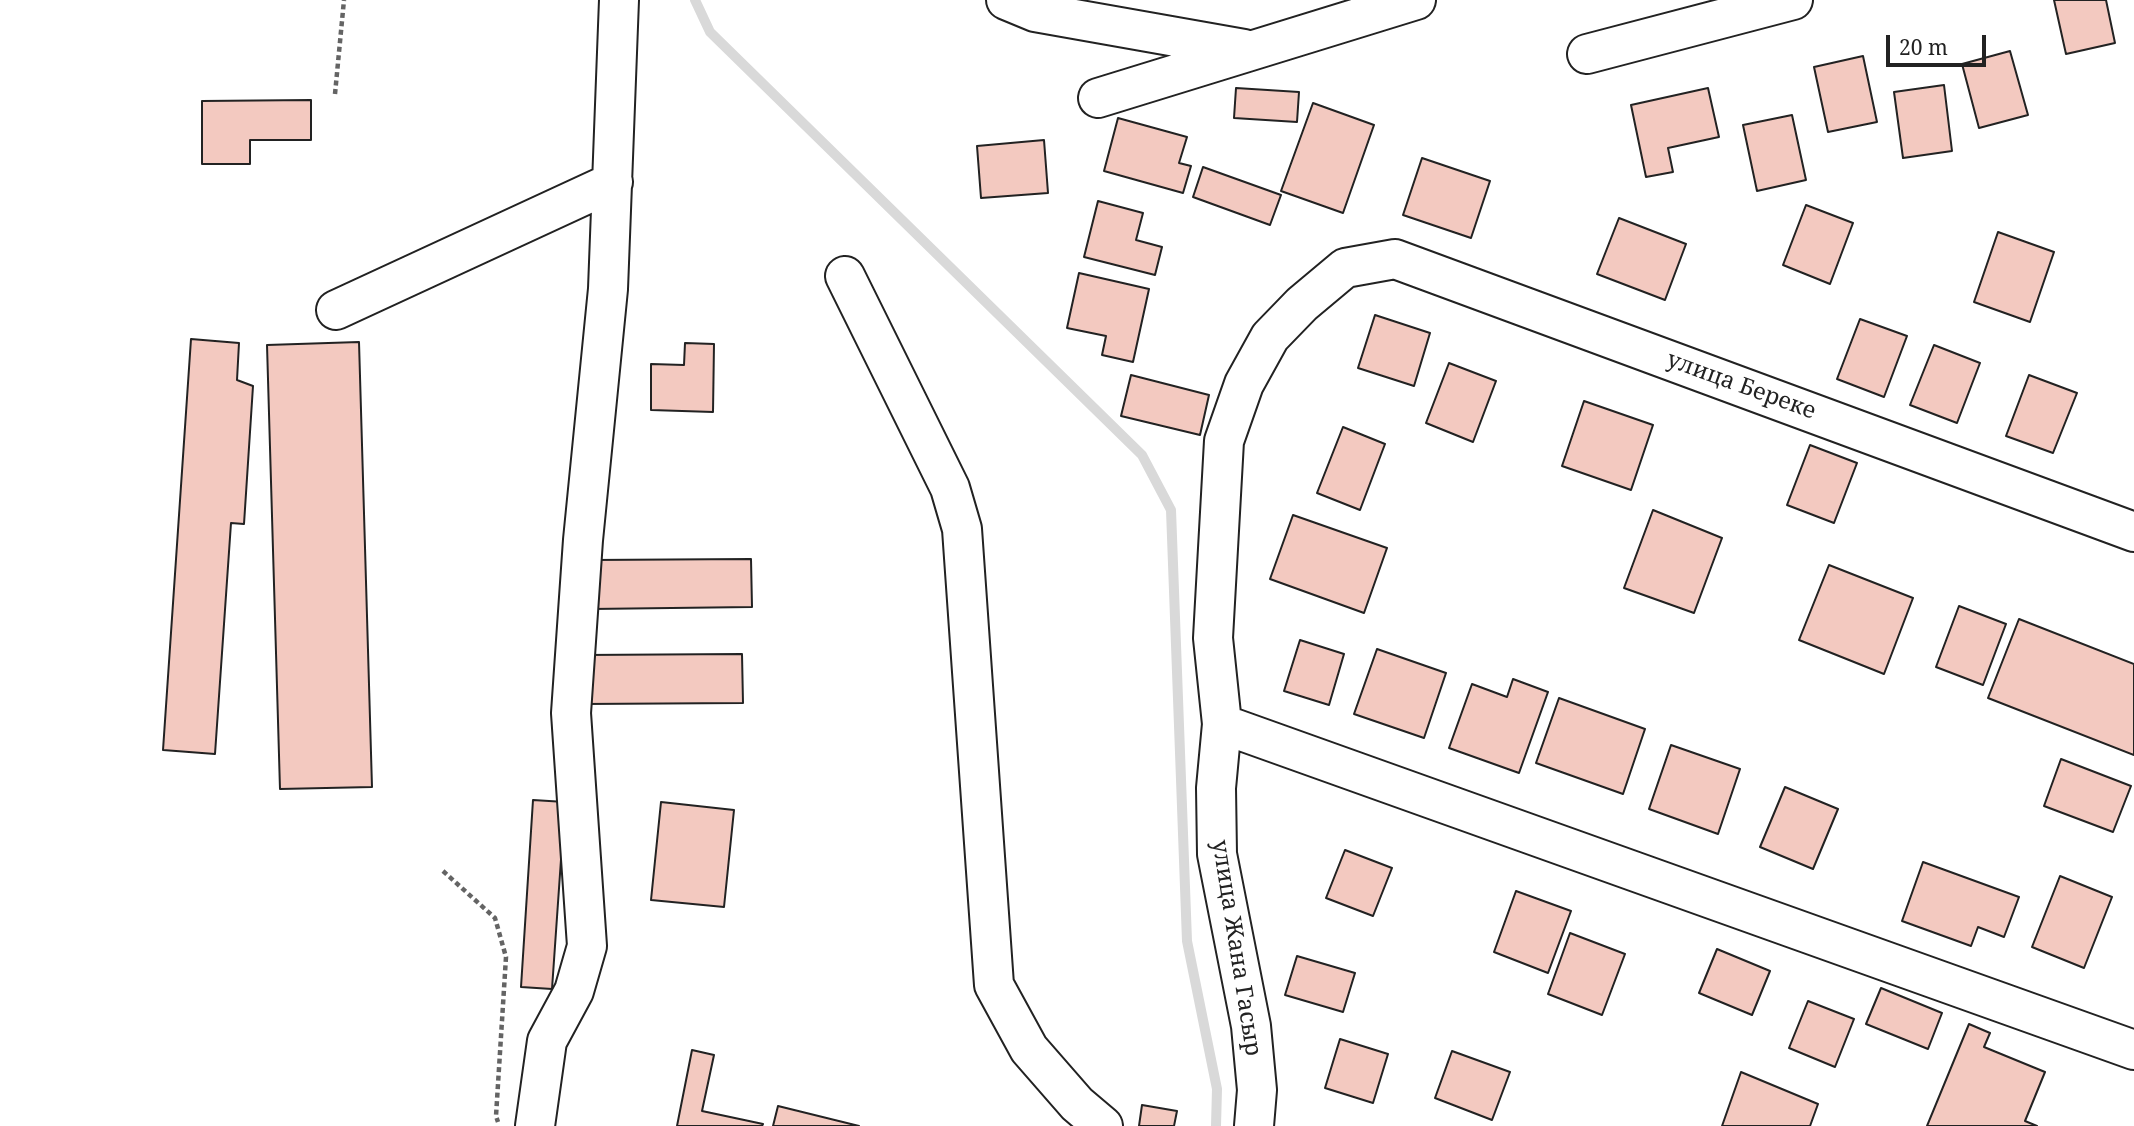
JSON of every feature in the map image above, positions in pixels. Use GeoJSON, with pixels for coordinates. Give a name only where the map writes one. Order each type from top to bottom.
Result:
{"type":"FeatureCollection","features":[{"type":"Feature","properties":{"kind":"street"},"geometry":{"type":"LineString","coordinates":[[537,1118],[547,1041],[574,991],[587,946],[571,713],[583,540],[608,289],[619,0]]}},
{"type":"Feature","properties":{"kind":"street"},"geometry":{"type":"LineString","coordinates":[[1006,0],[1035,12],[1253,50]]}},
{"type":"Feature","properties":{"kind":"street"},"geometry":{"type":"LineString","coordinates":[[1098,98],[1416,0]]}},
{"type":"Feature","properties":{"kind":"street"},"geometry":{"type":"LineString","coordinates":[[1587,54],[1793,0]]}},
{"type":"Feature","properties":{"kind":"street"},"geometry":{"type":"LineString","coordinates":[[337,310],[612,182]]}},
{"type":"Feature","properties":{"kind":"street","name":"улица Береке"},"geometry":{"type":"LineString","coordinates":[[1345,268],[1395,259],[2134,532]]}},
{"type":"Feature","properties":{"kind":"street","name":"улица Жана Гасыр"},"geometry":{"type":"LineString","coordinates":[[1254,1126],[1257,1090],[1251,1026],[1217,854],[1216,788],[1222,724],[1213,638],[1224,442],[1244,384],[1270,337],[1302,304],[1345,268]]}},
{"type":"Feature","properties":{"kind":"street"},"geometry":{"type":"LineString","coordinates":[[845,276],[950,488],[962,529],[994,985],[1029,1049],[1077,1104],[1102,1126]]}},
{"type":"Feature","properties":{"kind":"street"},"geometry":{"type":"LineString","coordinates":[[1222,724],[2134,1050]]}},
{"type":"Feature","properties":{"kind":"path"},"geometry":{"type":"LineString","coordinates":[[335,94],[344,0]]}},
{"type":"Feature","properties":{"kind":"path"},"geometry":{"type":"LineString","coordinates":[[443,871],[495,918],[506,957],[496,1116],[499,1126]]}},
{"type":"Feature","properties":{"kind":"building"},"geometry":{"type":"Polygon","coordinates":[[[2054,0],[2106,0],[2115,43],[2066,54],[2054,0]]]}},
{"type":"Feature","properties":{"kind":"building"},"geometry":{"type":"Polygon","coordinates":[[[2010,51],[2028,115],[1979,128],[1962,64],[2010,51]]]}},
{"type":"Feature","properties":{"kind":"building"},"geometry":{"type":"Polygon","coordinates":[[[1863,56],[1877,122],[1828,132],[1814,67],[1863,56]]]}},
{"type":"Feature","properties":{"kind":"building"},"geometry":{"type":"Polygon","coordinates":[[[1944,85],[1952,151],[1903,158],[1894,92],[1944,85]]]}},
{"type":"Feature","properties":{"kind":"building"},"geometry":{"type":"Polygon","coordinates":[[[1236,88],[1299,92],[1297,122],[1234,118],[1236,88]]]}},
{"type":"Feature","properties":{"kind":"building"},"geometry":{"type":"Polygon","coordinates":[[[1708,88],[1719,137],[1668,148],[1673,172],[1646,177],[1631,105],[1708,88]]]}},
{"type":"Feature","properties":{"kind":"building"},"geometry":{"type":"Polygon","coordinates":[[[311,100],[311,140],[250,140],[250,164],[202,164],[202,101],[311,100]]]}},
{"type":"Feature","properties":{"kind":"building"},"geometry":{"type":"Polygon","coordinates":[[[1313,103],[1374,125],[1343,213],[1281,191],[1313,103]]]}},
{"type":"Feature","properties":{"kind":"building"},"geometry":{"type":"Polygon","coordinates":[[[1792,115],[1806,180],[1757,191],[1743,125],[1792,115]]]}},
{"type":"Feature","properties":{"kind":"building"},"geometry":{"type":"Polygon","coordinates":[[[1118,118],[1187,137],[1179,163],[1191,166],[1183,193],[1104,171],[1118,118]]]}},
{"type":"Feature","properties":{"kind":"building"},"geometry":{"type":"Polygon","coordinates":[[[1044,140],[1048,193],[981,198],[977,146],[1044,140]]]}},
{"type":"Feature","properties":{"kind":"building"},"geometry":{"type":"Polygon","coordinates":[[[1422,158],[1490,181],[1471,238],[1403,215],[1422,158]]]}},
{"type":"Feature","properties":{"kind":"building"},"geometry":{"type":"Polygon","coordinates":[[[1203,167],[1281,195],[1270,225],[1193,197],[1203,167]]]}},
{"type":"Feature","properties":{"kind":"building"},"geometry":{"type":"Polygon","coordinates":[[[1098,201],[1143,213],[1136,240],[1162,247],[1155,275],[1084,257],[1098,201]]]}},
{"type":"Feature","properties":{"kind":"building"},"geometry":{"type":"Polygon","coordinates":[[[1806,205],[1853,223],[1830,284],[1783,265],[1806,205]]]}},
{"type":"Feature","properties":{"kind":"building"},"geometry":{"type":"Polygon","coordinates":[[[1619,218],[1686,244],[1665,300],[1597,274],[1619,218]]]}},
{"type":"Feature","properties":{"kind":"building"},"geometry":{"type":"Polygon","coordinates":[[[1998,232],[2054,252],[2030,322],[1974,302],[1998,232]]]}},
{"type":"Feature","properties":{"kind":"building"},"geometry":{"type":"Polygon","coordinates":[[[1079,273],[1149,289],[1133,362],[1102,355],[1106,336],[1067,328],[1079,273]]]}},
{"type":"Feature","properties":{"kind":"building"},"geometry":{"type":"Polygon","coordinates":[[[1375,315],[1430,333],[1414,386],[1358,368],[1375,315]]]}},
{"type":"Feature","properties":{"kind":"building"},"geometry":{"type":"Polygon","coordinates":[[[1860,319],[1907,336],[1884,397],[1837,379],[1860,319]]]}},
{"type":"Feature","properties":{"kind":"building"},"geometry":{"type":"Polygon","coordinates":[[[191,339],[239,343],[237,380],[253,386],[244,524],[231,523],[215,754],[163,750],[191,339]]]}},
{"type":"Feature","properties":{"kind":"building"},"geometry":{"type":"Polygon","coordinates":[[[359,342],[372,787],[280,789],[267,345],[359,342]]]}},
{"type":"Feature","properties":{"kind":"building"},"geometry":{"type":"Polygon","coordinates":[[[685,343],[714,344],[713,412],[651,410],[651,364],[684,365],[685,343]]]}},
{"type":"Feature","properties":{"kind":"building"},"geometry":{"type":"Polygon","coordinates":[[[1934,345],[1980,363],[1957,423],[1910,405],[1934,345]]]}},
{"type":"Feature","properties":{"kind":"building"},"geometry":{"type":"Polygon","coordinates":[[[1449,363],[1496,381],[1473,442],[1426,423],[1449,363]]]}},
{"type":"Feature","properties":{"kind":"building"},"geometry":{"type":"Polygon","coordinates":[[[1131,375],[1209,395],[1200,435],[1121,416],[1131,375]]]}},
{"type":"Feature","properties":{"kind":"building"},"geometry":{"type":"Polygon","coordinates":[[[2029,375],[2077,393],[2053,453],[2006,436],[2029,375]]]}},
{"type":"Feature","properties":{"kind":"building"},"geometry":{"type":"Polygon","coordinates":[[[1584,401],[1653,425],[1631,490],[1562,466],[1584,401]]]}},
{"type":"Feature","properties":{"kind":"building"},"geometry":{"type":"Polygon","coordinates":[[[1343,427],[1385,444],[1360,510],[1317,493],[1343,427]]]}},
{"type":"Feature","properties":{"kind":"building"},"geometry":{"type":"Polygon","coordinates":[[[1810,445],[1857,463],[1834,523],[1787,505],[1810,445]]]}},
{"type":"Feature","properties":{"kind":"building"},"geometry":{"type":"Polygon","coordinates":[[[1653,510],[1722,538],[1694,613],[1624,588],[1653,510]]]}},
{"type":"Feature","properties":{"kind":"building"},"geometry":{"type":"Polygon","coordinates":[[[1293,515],[1387,548],[1364,613],[1270,579],[1293,515]]]}},
{"type":"Feature","properties":{"kind":"building"},"geometry":{"type":"Polygon","coordinates":[[[751,559],[752,607],[591,609],[591,560],[751,559]]]}},
{"type":"Feature","properties":{"kind":"building"},"geometry":{"type":"Polygon","coordinates":[[[1829,565],[1913,598],[1884,674],[1799,640],[1829,565]]]}},
{"type":"Feature","properties":{"kind":"building"},"geometry":{"type":"Polygon","coordinates":[[[1959,606],[2006,624],[1983,685],[1936,667],[1959,606]]]}},
{"type":"Feature","properties":{"kind":"building"},"geometry":{"type":"Polygon","coordinates":[[[2019,619],[2134,664],[2134,755],[1988,698],[2019,619]]]}},
{"type":"Feature","properties":{"kind":"building"},"geometry":{"type":"Polygon","coordinates":[[[1300,640],[1344,654],[1329,705],[1284,691],[1300,640]]]}},
{"type":"Feature","properties":{"kind":"building"},"geometry":{"type":"Polygon","coordinates":[[[1377,649],[1446,673],[1424,738],[1354,714],[1377,649]]]}},
{"type":"Feature","properties":{"kind":"building"},"geometry":{"type":"Polygon","coordinates":[[[742,654],[743,703],[583,704],[582,655],[742,654]]]}},
{"type":"Feature","properties":{"kind":"building"},"geometry":{"type":"Polygon","coordinates":[[[1513,679],[1548,692],[1519,773],[1449,748],[1472,684],[1507,697],[1513,679]]]}},
{"type":"Feature","properties":{"kind":"building"},"geometry":{"type":"Polygon","coordinates":[[[1559,698],[1645,729],[1623,794],[1536,763],[1559,698]]]}},
{"type":"Feature","properties":{"kind":"building"},"geometry":{"type":"Polygon","coordinates":[[[1671,745],[1740,769],[1718,834],[1649,809],[1671,745]]]}},
{"type":"Feature","properties":{"kind":"building"},"geometry":{"type":"Polygon","coordinates":[[[2061,759],[2131,786],[2113,832],[2044,806],[2061,759]]]}},
{"type":"Feature","properties":{"kind":"building"},"geometry":{"type":"Polygon","coordinates":[[[1785,787],[1838,809],[1813,869],[1760,847],[1785,787]]]}},
{"type":"Feature","properties":{"kind":"building"},"geometry":{"type":"Polygon","coordinates":[[[533,800],[565,802],[552,989],[521,987],[533,800]]]}},
{"type":"Feature","properties":{"kind":"building"},"geometry":{"type":"Polygon","coordinates":[[[661,802],[734,810],[724,907],[651,900],[661,802]]]}},
{"type":"Feature","properties":{"kind":"building"},"geometry":{"type":"Polygon","coordinates":[[[1345,850],[1392,868],[1373,916],[1326,898],[1345,850]]]}},
{"type":"Feature","properties":{"kind":"building"},"geometry":{"type":"Polygon","coordinates":[[[1923,862],[2019,897],[2004,937],[1978,927],[1971,946],[1902,921],[1923,862]]]}},
{"type":"Feature","properties":{"kind":"building"},"geometry":{"type":"Polygon","coordinates":[[[2060,876],[2112,897],[2084,968],[2032,947],[2060,876]]]}},
{"type":"Feature","properties":{"kind":"building"},"geometry":{"type":"Polygon","coordinates":[[[1516,891],[1571,911],[1548,973],[1494,952],[1516,891]]]}},
{"type":"Feature","properties":{"kind":"building"},"geometry":{"type":"Polygon","coordinates":[[[1570,933],[1625,954],[1602,1015],[1548,994],[1570,933]]]}},
{"type":"Feature","properties":{"kind":"building"},"geometry":{"type":"Polygon","coordinates":[[[1717,949],[1770,971],[1752,1015],[1699,993],[1717,949]]]}},
{"type":"Feature","properties":{"kind":"building"},"geometry":{"type":"Polygon","coordinates":[[[1297,956],[1355,973],[1343,1012],[1285,995],[1297,956]]]}},
{"type":"Feature","properties":{"kind":"building"},"geometry":{"type":"Polygon","coordinates":[[[1881,988],[1942,1013],[1928,1049],[1866,1024],[1881,988]]]}},
{"type":"Feature","properties":{"kind":"building"},"geometry":{"type":"Polygon","coordinates":[[[1808,1001],[1854,1019],[1835,1067],[1789,1048],[1808,1001]]]}},
{"type":"Feature","properties":{"kind":"building"},"geometry":{"type":"Polygon","coordinates":[[[1969,1024],[1990,1033],[1984,1047],[2045,1072],[2025,1121],[2037,1126],[1927,1126],[1969,1024]]]}},
{"type":"Feature","properties":{"kind":"building"},"geometry":{"type":"Polygon","coordinates":[[[1340,1039],[1388,1054],[1373,1103],[1325,1088],[1340,1039]]]}},
{"type":"Feature","properties":{"kind":"building"},"geometry":{"type":"Polygon","coordinates":[[[692,1050],[714,1055],[702,1111],[763,1124],[762,1126],[677,1126],[692,1050]]]}},
{"type":"Feature","properties":{"kind":"building"},"geometry":{"type":"Polygon","coordinates":[[[1452,1051],[1510,1072],[1492,1120],[1435,1098],[1452,1051]]]}},
{"type":"Feature","properties":{"kind":"building"},"geometry":{"type":"Polygon","coordinates":[[[1741,1072],[1818,1104],[1810,1126],[1722,1126],[1741,1072]]]}},
{"type":"Feature","properties":{"kind":"building"},"geometry":{"type":"Polygon","coordinates":[[[1142,1105],[1177,1111],[1174,1126],[1139,1126],[1142,1105]]]}},
{"type":"Feature","properties":{"kind":"building"},"geometry":{"type":"Polygon","coordinates":[[[778,1106],[859,1126],[773,1126],[778,1106]]]}},
{"type":"Feature","properties":{"kind":"waterway"},"geometry":{"type":"LineString","coordinates":[[695,0],[710,32],[1142,455],[1171,510],[1187,941],[1217,1089],[1216,1126]]}}]}
